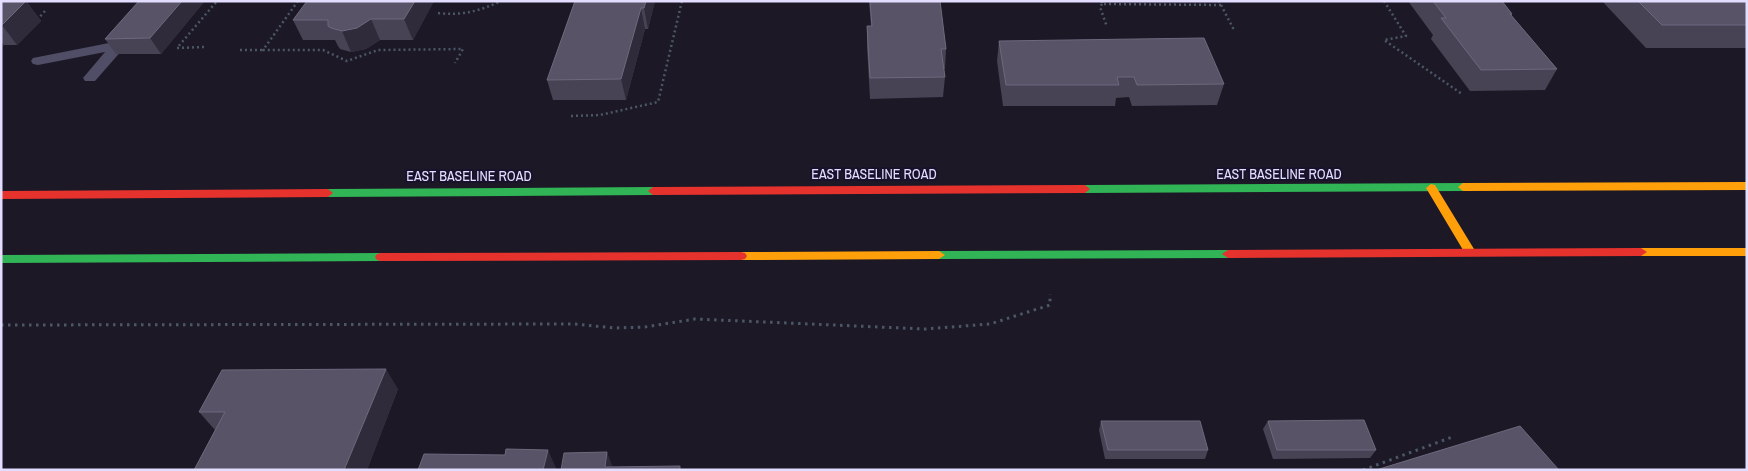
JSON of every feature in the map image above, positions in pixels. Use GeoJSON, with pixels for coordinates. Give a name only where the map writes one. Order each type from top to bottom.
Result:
{"type":"FeatureCollection","features":[{"type":"Feature","properties":{"kind":"main road","name":"EAST BASELINE ROAD"},"geometry":{"type":"LineString","coordinates":[[1,195],[1747,186]]}},
{"type":"Feature","properties":{"kind":"main road"},"geometry":{"type":"LineString","coordinates":[[1431,188],[1470,252]]}},
{"type":"Feature","properties":{"kind":"main road"},"geometry":{"type":"LineString","coordinates":[[1,259],[1747,252]]}},
{"type":"Feature","properties":{"kind":"lane"},"geometry":{"type":"LineString","coordinates":[[90,78],[158,1]]}},
{"type":"Feature","properties":{"kind":"lane"},"geometry":{"type":"LineString","coordinates":[[38,61],[120,45]]}},
{"type":"Feature","properties":{"kind":"path"},"geometry":{"type":"LineString","coordinates":[[204,47],[176,48],[217,1]]}},
{"type":"Feature","properties":{"kind":"path"},"geometry":{"type":"LineString","coordinates":[[263,50],[298,1]]}},
{"type":"Feature","properties":{"kind":"path"},"geometry":{"type":"LineString","coordinates":[[438,13],[451,15],[476,12],[501,1]]}},
{"type":"Feature","properties":{"kind":"path"},"geometry":{"type":"LineString","coordinates":[[571,116],[600,115],[658,102],[682,1]]}},
{"type":"Feature","properties":{"kind":"path"},"geometry":{"type":"LineString","coordinates":[[1220,1],[1234,30]]}},
{"type":"Feature","properties":{"kind":"path"},"geometry":{"type":"LineString","coordinates":[[1384,1],[1406,36],[1384,40],[1462,94]]}},
{"type":"Feature","properties":{"kind":"path"},"geometry":{"type":"LineString","coordinates":[[1107,27],[1100,7],[1102,3],[1221,5]]}},
{"type":"Feature","properties":{"kind":"path"},"geometry":{"type":"LineString","coordinates":[[36,20],[45,11]]}},
{"type":"Feature","properties":{"kind":"path"},"geometry":{"type":"LineString","coordinates":[[240,50],[323,50],[347,61],[378,50],[463,49],[455,62]]}},
{"type":"Feature","properties":{"kind":"path"},"geometry":{"type":"LineString","coordinates":[[1,325],[574,324],[616,328],[645,327],[694,319],[925,329],[990,324],[1026,314],[1050,306],[1050,294]]}},
{"type":"Feature","properties":{"kind":"path"},"geometry":{"type":"LineString","coordinates":[[1363,470],[1455,436]]}},
{"type":"Feature","properties":{"kind":"building"},"geometry":{"type":"Polygon","coordinates":[[[1,1],[26,1],[2,25],[1,1]]]}},
{"type":"Feature","properties":{"kind":"building"},"geometry":{"type":"Polygon","coordinates":[[[139,1],[182,1],[150,38],[105,39],[139,1]]]}},
{"type":"Feature","properties":{"kind":"building"},"geometry":{"type":"Polygon","coordinates":[[[307,1],[415,1],[404,19],[371,19],[357,28],[342,31],[328,26],[328,20],[293,20],[307,1]]]}},
{"type":"Feature","properties":{"kind":"building"},"geometry":{"type":"Polygon","coordinates":[[[575,1],[646,1],[644,8],[641,8],[621,79],[547,80],[575,1]]]}},
{"type":"Feature","properties":{"kind":"building"},"geometry":{"type":"Polygon","coordinates":[[[870,1],[940,1],[946,49],[941,49],[945,77],[870,78],[867,26],[872,26],[870,1]]]}},
{"type":"Feature","properties":{"kind":"building"},"geometry":{"type":"Polygon","coordinates":[[[1433,1],[1502,1],[1512,14],[1510,14],[1557,69],[1481,70],[1441,18],[1446,18],[1433,1]]]}},
{"type":"Feature","properties":{"kind":"building"},"geometry":{"type":"Polygon","coordinates":[[[1638,1],[1747,1],[1747,25],[1662,25],[1638,1]]]}},
{"type":"Feature","properties":{"kind":"building"},"geometry":{"type":"Polygon","coordinates":[[[1204,38],[1224,84],[1137,85],[1134,77],[1117,77],[1119,85],[1006,85],[999,41],[1204,38]]]}},
{"type":"Feature","properties":{"kind":"building"},"geometry":{"type":"Polygon","coordinates":[[[386,369],[344,470],[194,470],[225,412],[199,412],[222,370],[386,369]]]}},
{"type":"Feature","properties":{"kind":"building"},"geometry":{"type":"Polygon","coordinates":[[[1364,420],[1376,450],[1277,450],[1268,421],[1364,420]]]}},
{"type":"Feature","properties":{"kind":"building"},"geometry":{"type":"Polygon","coordinates":[[[1101,421],[1200,421],[1208,450],[1108,450],[1101,421]]]}},
{"type":"Feature","properties":{"kind":"building"},"geometry":{"type":"Polygon","coordinates":[[[1520,426],[1559,470],[1376,470],[1520,426]]]}},
{"type":"Feature","properties":{"kind":"building"},"geometry":{"type":"Polygon","coordinates":[[[506,449],[548,450],[543,470],[418,470],[424,454],[505,455],[506,449]]]}},
{"type":"Feature","properties":{"kind":"building"},"geometry":{"type":"Polygon","coordinates":[[[607,452],[605,467],[680,466],[680,470],[561,470],[564,453],[607,452]]]}},
{"type":"Feature","properties":{"kind":"traffic: fast"},"geometry":{"type":"LineString","coordinates":[[1085,189],[1463,187]]}},
{"type":"Feature","properties":{"kind":"traffic: fast"},"geometry":{"type":"LineString","coordinates":[[328,193],[653,191]]}},
{"type":"Feature","properties":{"kind":"traffic: fast"},"geometry":{"type":"LineString","coordinates":[[939,255],[1228,254]]}},
{"type":"Feature","properties":{"kind":"traffic: fast"},"geometry":{"type":"LineString","coordinates":[[1,259],[381,257]]}},
{"type":"Feature","properties":{"kind":"traffic: slow"},"geometry":{"type":"LineString","coordinates":[[1463,187],[1747,186]]}},
{"type":"Feature","properties":{"kind":"traffic: slow"},"geometry":{"type":"LineString","coordinates":[[1431,188],[1470,252]]}},
{"type":"Feature","properties":{"kind":"traffic: slow"},"geometry":{"type":"LineString","coordinates":[[1641,252],[1747,252]]}},
{"type":"Feature","properties":{"kind":"traffic: slow"},"geometry":{"type":"LineString","coordinates":[[741,256],[939,255]]}},
{"type":"Feature","properties":{"kind":"traffic: jam"},"geometry":{"type":"LineString","coordinates":[[653,191],[1085,189]]}},
{"type":"Feature","properties":{"kind":"traffic: jam"},"geometry":{"type":"LineString","coordinates":[[1,195],[328,193]]}},
{"type":"Feature","properties":{"kind":"traffic: jam"},"geometry":{"type":"LineString","coordinates":[[1228,254],[1641,252]]}},
{"type":"Feature","properties":{"kind":"traffic: jam"},"geometry":{"type":"LineString","coordinates":[[381,257],[741,256]]}}]}
